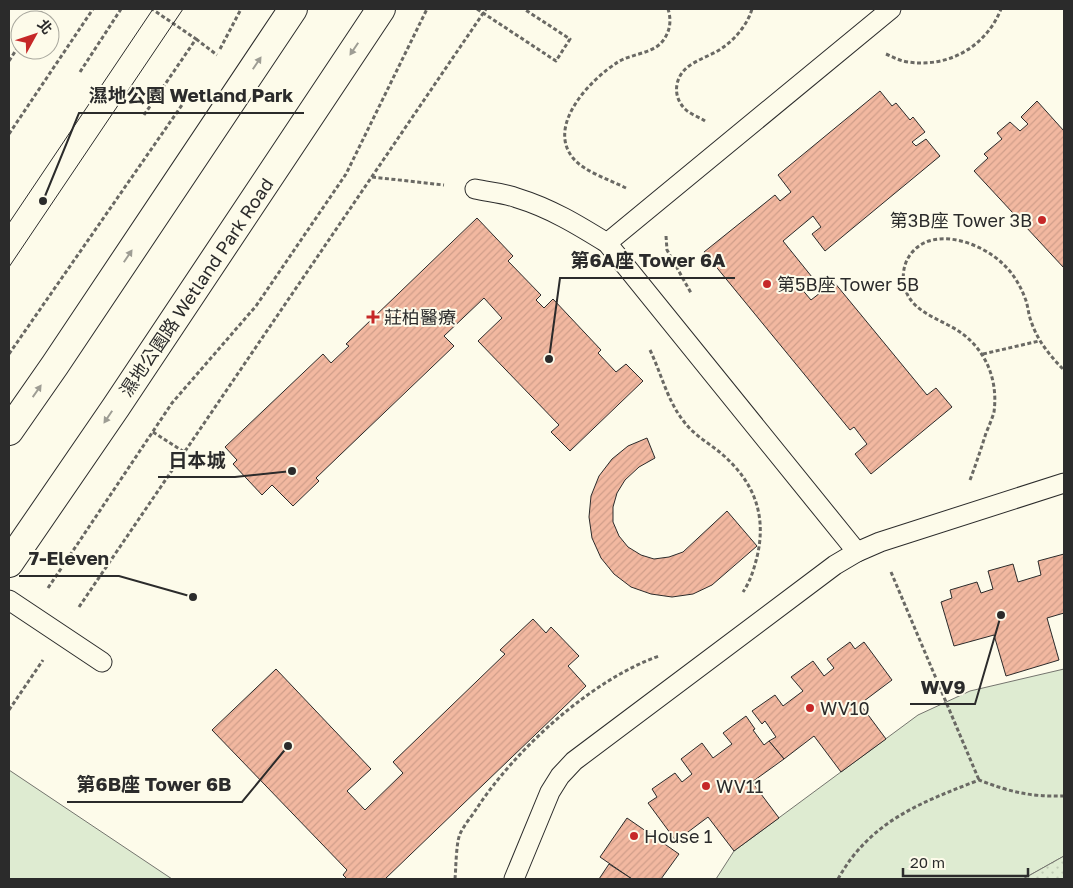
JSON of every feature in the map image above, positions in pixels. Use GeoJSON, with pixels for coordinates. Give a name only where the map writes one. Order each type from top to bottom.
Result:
{"type":"FeatureCollection","features":[{"type":"Feature","properties":{"kind":"main road"},"geometry":{"type":"LineString","coordinates":[[9,431],[292,9]]}},
{"type":"Feature","properties":{"kind":"main road","name":"濕地公園路 Wetland Park Road"},"geometry":{"type":"LineString","coordinates":[[9,564],[381,9]]}},
{"type":"Feature","properties":{"kind":"lane"},"geometry":{"type":"LineString","coordinates":[[607,243],[892,9]]}},
{"type":"Feature","properties":{"kind":"lane"},"geometry":{"type":"LineString","coordinates":[[475,189],[515,197],[546,208],[577,224],[607,243],[856,552]]}},
{"type":"Feature","properties":{"kind":"lane"},"geometry":{"type":"LineString","coordinates":[[514,879],[550,792],[560,776],[574,761],[835,565],[856,552],[880,542],[1064,483]]}},
{"type":"Feature","properties":{"kind":"lane"},"geometry":{"type":"LineString","coordinates":[[9,600],[102,662]]}},
{"type":"Feature","properties":{"kind":"path"},"geometry":{"type":"LineString","coordinates":[[9,134],[93,9]]}},
{"type":"Feature","properties":{"kind":"path"},"geometry":{"type":"LineString","coordinates":[[80,72],[122,9]]}},
{"type":"Feature","properties":{"kind":"path"},"geometry":{"type":"LineString","coordinates":[[152,9],[217,55]]}},
{"type":"Feature","properties":{"kind":"path"},"geometry":{"type":"LineString","coordinates":[[211,63],[241,9]]}},
{"type":"Feature","properties":{"kind":"path"},"geometry":{"type":"LineString","coordinates":[[30,614],[172,403],[256,306],[346,174],[427,9]]}},
{"type":"Feature","properties":{"kind":"path"},"geometry":{"type":"LineString","coordinates":[[477,9],[556,61],[570,39],[524,9]]}},
{"type":"Feature","properties":{"kind":"path"},"geometry":{"type":"LineString","coordinates":[[9,710],[486,9]]}},
{"type":"Feature","properties":{"kind":"path"},"geometry":{"type":"LineString","coordinates":[[628,189],[582,166],[573,158],[564,136],[565,124],[575,105],[603,73],[619,61],[637,53],[650,51],[661,43],[670,25],[671,19],[668,9]]}},
{"type":"Feature","properties":{"kind":"path"},"geometry":{"type":"LineString","coordinates":[[708,122],[686,110],[679,102],[676,91],[677,80],[683,71],[692,64],[726,46],[740,32],[752,9]]}},
{"type":"Feature","properties":{"kind":"path"},"geometry":{"type":"LineString","coordinates":[[885,54],[906,62],[929,63],[950,59],[971,48],[988,32],[1001,9]]}},
{"type":"Feature","properties":{"kind":"path"},"geometry":{"type":"LineString","coordinates":[[144,115],[196,40]]}},
{"type":"Feature","properties":{"kind":"path"},"geometry":{"type":"LineString","coordinates":[[9,354],[194,87]]}},
{"type":"Feature","properties":{"kind":"path"},"geometry":{"type":"LineString","coordinates":[[372,177],[475,189]]}},
{"type":"Feature","properties":{"kind":"path"},"geometry":{"type":"LineString","coordinates":[[668,229],[666,235],[667,250],[693,296]]}},
{"type":"Feature","properties":{"kind":"path"},"geometry":{"type":"LineString","coordinates":[[979,478],[970,480],[993,414],[995,394],[992,373],[983,354],[972,342],[960,331],[928,316],[905,290],[903,277],[905,265],[910,255],[917,247],[937,238],[970,243],[985,250],[1002,263],[1016,280],[1026,299],[1031,320],[1040,341],[1064,370]]}},
{"type":"Feature","properties":{"kind":"path"},"geometry":{"type":"LineString","coordinates":[[983,354],[1040,341]]}},
{"type":"Feature","properties":{"kind":"path"},"geometry":{"type":"LineString","coordinates":[[647,343],[669,397],[682,420],[700,439],[722,454],[738,470],[749,485],[757,503],[761,521],[761,541],[755,565],[742,594]]}},
{"type":"Feature","properties":{"kind":"path"},"geometry":{"type":"LineString","coordinates":[[153,432],[184,452]]}},
{"type":"Feature","properties":{"kind":"path"},"geometry":{"type":"LineString","coordinates":[[884,574],[898,569]]}},
{"type":"Feature","properties":{"kind":"path"},"geometry":{"type":"LineString","coordinates":[[891,571],[980,780]]}},
{"type":"Feature","properties":{"kind":"path"},"geometry":{"type":"LineString","coordinates":[[455,879],[460,835],[488,791],[521,752],[559,717],[601,686],[645,661],[663,654]]}},
{"type":"Feature","properties":{"kind":"path"},"geometry":{"type":"LineString","coordinates":[[838,879],[860,848],[885,826],[912,807],[980,780],[1008,791],[1039,797],[1064,796]]}},
{"type":"Feature","properties":{"kind":"green space"},"geometry":{"type":"Polygon","coordinates":[[[1064,669],[1064,856],[1023,879],[716,879],[734,851],[918,715],[970,691],[1064,669]]]}},
{"type":"Feature","properties":{"kind":"green space"},"geometry":{"type":"Polygon","coordinates":[[[9,770],[172,879],[9,879],[9,770]]]}},
{"type":"Feature","properties":{"kind":"green space"},"geometry":{"type":"Polygon","coordinates":[[[1064,856],[1064,879],[1023,879],[1064,856]]]}},
{"type":"Feature","properties":{"kind":"building","name":"第5B座 Tower 5B"},"geometry":{"type":"Polygon","coordinates":[[[880,91],[892,106],[896,103],[910,120],[913,117],[925,132],[912,142],[916,146],[926,139],[940,156],[825,251],[812,234],[821,227],[813,216],[783,241],[812,277],[800,287],[811,300],[834,282],[927,395],[936,388],[952,407],[871,474],[855,454],[867,444],[854,427],[850,430],[704,252],[775,195],[780,201],[791,192],[778,175],[880,91]]]}},
{"type":"Feature","properties":{"kind":"building","name":"第3B座 Tower 3B"},"geometry":{"type":"Polygon","coordinates":[[[1037,101],[1064,131],[1064,268],[974,171],[988,158],[984,154],[1002,139],[997,133],[1010,122],[1020,131],[1028,124],[1021,117],[1037,101]]]}},
{"type":"Feature","properties":{"kind":"building"},"geometry":{"type":"Polygon","coordinates":[[[477,218],[513,256],[508,261],[541,295],[536,300],[544,308],[553,299],[601,350],[598,353],[616,372],[626,364],[643,381],[570,451],[551,432],[559,425],[478,341],[502,318],[484,298],[444,336],[454,346],[316,478],[319,481],[293,506],[272,485],[262,495],[233,464],[237,460],[225,447],[323,354],[331,363],[349,346],[346,344],[477,218]]]}},
{"type":"Feature","properties":{"kind":"building"},"geometry":{"type":"Polygon","coordinates":[[[647,438],[655,458],[639,467],[625,480],[617,493],[613,507],[613,522],[619,536],[628,547],[641,555],[654,559],[669,557],[683,552],[727,511],[757,546],[712,585],[693,594],[672,597],[651,594],[631,587],[614,574],[601,558],[592,538],[589,517],[591,496],[599,476],[612,459],[628,446],[647,438]]]}},
{"type":"Feature","properties":{"kind":"building"},"geometry":{"type":"Polygon","coordinates":[[[1064,554],[1064,613],[1047,618],[1059,660],[1006,676],[994,635],[954,646],[941,602],[952,598],[950,590],[977,582],[981,593],[993,589],[988,571],[1013,564],[1018,582],[1041,575],[1038,561],[1064,554]]]}},
{"type":"Feature","properties":{"kind":"building"},"geometry":{"type":"Polygon","coordinates":[[[533,619],[546,633],[551,627],[579,656],[568,666],[586,686],[385,879],[347,879],[343,875],[347,870],[212,730],[276,669],[371,769],[347,791],[365,810],[403,773],[393,762],[505,654],[500,650],[533,619]]]}},
{"type":"Feature","properties":{"kind":"building","name":"WV10"},"geometry":{"type":"Polygon","coordinates":[[[850,642],[855,649],[864,642],[892,680],[860,704],[886,739],[841,772],[814,736],[784,759],[769,741],[776,737],[765,721],[762,724],[752,711],[775,695],[783,706],[803,691],[791,677],[813,661],[824,676],[834,668],[827,659],[850,642]]]}},
{"type":"Feature","properties":{"kind":"building","name":"WV11"},"geometry":{"type":"Polygon","coordinates":[[[746,716],[764,745],[769,741],[784,759],[752,782],[779,818],[734,851],[708,817],[676,841],[648,803],[657,797],[652,789],[675,773],[682,782],[692,774],[681,759],[702,743],[713,758],[732,744],[723,733],[746,716]]]}},
{"type":"Feature","properties":{"kind":"building","name":"House 1"},"geometry":{"type":"Polygon","coordinates":[[[627,818],[679,854],[661,879],[632,879],[600,857],[627,818]]]}},
{"type":"Feature","properties":{"kind":"building"},"geometry":{"type":"Polygon","coordinates":[[[609,864],[632,879],[599,879],[609,864]]]}},
{"type":"Feature","properties":{"kind":"tram line"},"geometry":{"type":"LineString","coordinates":[[9,223],[153,9]]}},
{"type":"Feature","properties":{"kind":"tram line"},"geometry":{"type":"LineString","coordinates":[[9,267],[183,9]]}},
{"type":"Feature","properties":{"kind":"place","name":"濕地公園 Wetland Park"},"geometry":{"type":"Point","coordinates":[43,201]}},
{"type":"Feature","properties":{"kind":"place","name":"第3B座 Tower 3B"},"geometry":{"type":"Point","coordinates":[1042,220]}},
{"type":"Feature","properties":{"kind":"place","name":"第5B座 Tower 5B"},"geometry":{"type":"Point","coordinates":[767,284]}},
{"type":"Feature","properties":{"kind":"place","name":"莊柏醫療"},"geometry":{"type":"Point","coordinates":[373,317]}},
{"type":"Feature","properties":{"kind":"place","name":"第6A座 Tower 6A"},"geometry":{"type":"Point","coordinates":[549,359]}},
{"type":"Feature","properties":{"kind":"place","name":"日本城"},"geometry":{"type":"Point","coordinates":[292,471]}},
{"type":"Feature","properties":{"kind":"place","name":"7-Eleven"},"geometry":{"type":"Point","coordinates":[193,597]}},
{"type":"Feature","properties":{"kind":"place","name":"WV9"},"geometry":{"type":"Point","coordinates":[1001,615]}},
{"type":"Feature","properties":{"kind":"place","name":"WV10"},"geometry":{"type":"Point","coordinates":[810,708]}},
{"type":"Feature","properties":{"kind":"place","name":"第6B座 Tower 6B"},"geometry":{"type":"Point","coordinates":[288,746]}},
{"type":"Feature","properties":{"kind":"place","name":"WV11"},"geometry":{"type":"Point","coordinates":[706,786]}},
{"type":"Feature","properties":{"kind":"place","name":"House 1"},"geometry":{"type":"Point","coordinates":[634,836]}}]}
